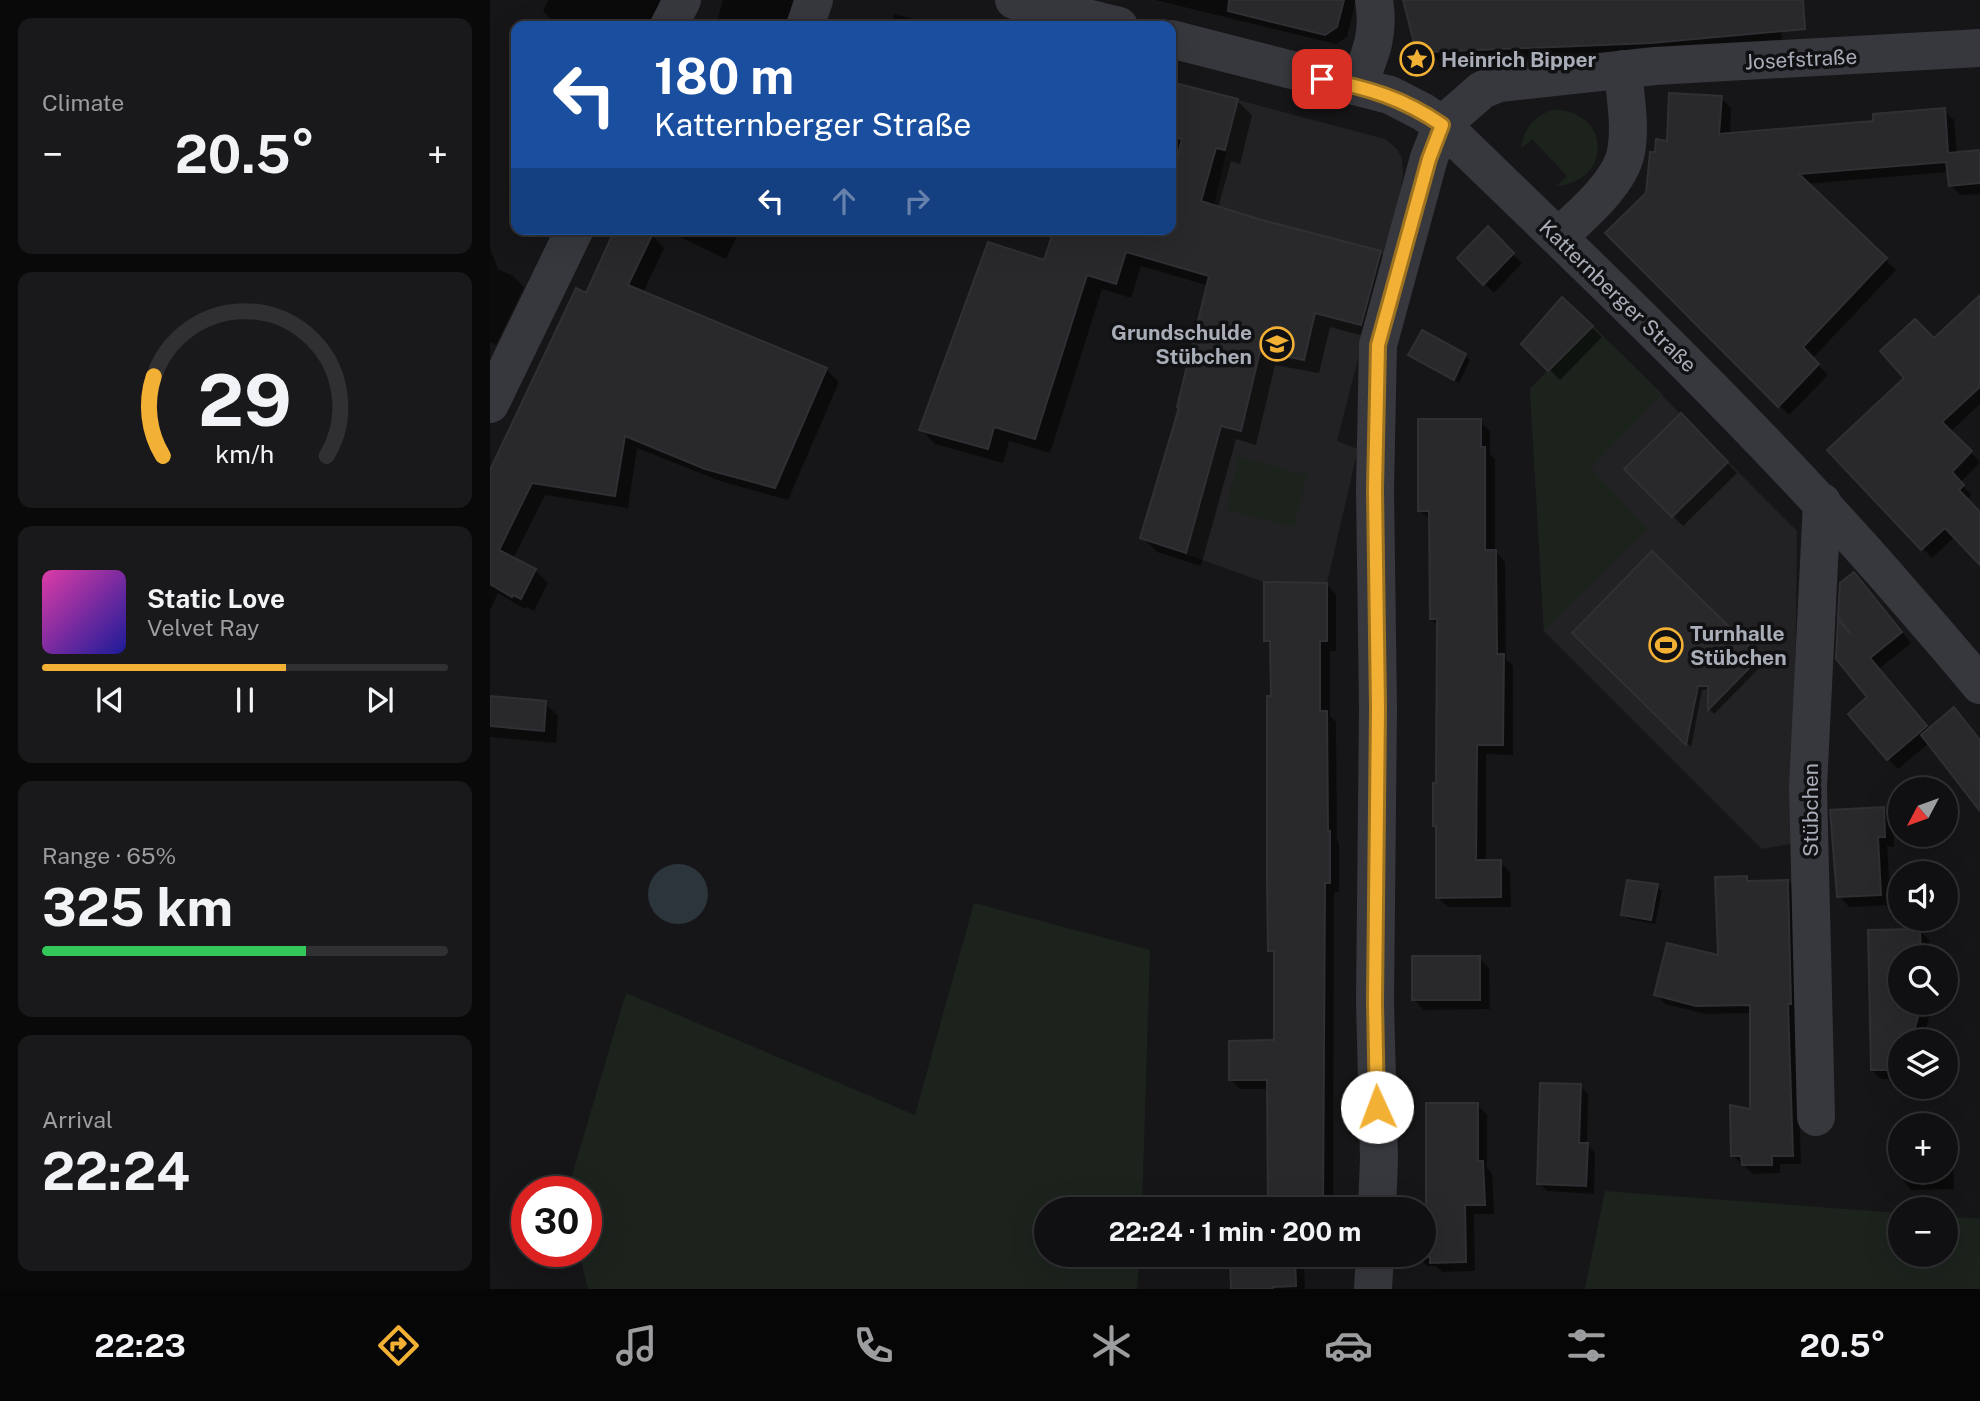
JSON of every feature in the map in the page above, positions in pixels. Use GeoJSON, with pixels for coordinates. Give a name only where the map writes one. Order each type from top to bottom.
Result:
{"type":"FeatureCollection","features":[{"type":"Feature","properties":{"kind":"street"},"geometry":{"type":"LineString","coordinates":[[672,21],[682,0]]}},
{"type":"Feature","properties":{"kind":"street"},"geometry":{"type":"LineString","coordinates":[[808,21],[814,0]]}},
{"type":"Feature","properties":{"kind":"street"},"geometry":{"type":"LineString","coordinates":[[1014,0],[1065,20]]}},
{"type":"Feature","properties":{"kind":"street"},"geometry":{"type":"LineString","coordinates":[[1358,86],[1377,33],[1374,0]]}},
{"type":"Feature","properties":{"kind":"street","name":"Katternberger Straße"},"geometry":{"type":"LineString","coordinates":[[1176,41],[1390,95],[1442,125],[1762,439],[1822,502],[1980,685]]}},
{"type":"Feature","properties":{"kind":"street","name":"Josefstraße"},"geometry":{"type":"LineString","coordinates":[[1442,125],[1482,90],[1499,83],[1623,69],[1980,48]]}},
{"type":"Feature","properties":{"kind":"street"},"geometry":{"type":"LineString","coordinates":[[1558,237],[1596,200],[1622,166],[1627,150],[1628,128],[1623,69]]}},
{"type":"Feature","properties":{"kind":"street"},"geometry":{"type":"LineString","coordinates":[[1377,1197],[1375,1002],[1378,708],[1375,489],[1378,345],[1429,159],[1442,125]]}},
{"type":"Feature","properties":{"kind":"street"},"geometry":{"type":"LineString","coordinates":[[490,404],[572,235]]}},
{"type":"Feature","properties":{"kind":"street","name":"Stübchen"},"geometry":{"type":"LineString","coordinates":[[1816,1117],[1808,787],[1822,502]]}},
{"type":"Feature","properties":{"kind":"street"},"geometry":{"type":"LineString","coordinates":[[1373,1289],[1374,1267]]}},
{"type":"Feature","properties":{"kind":"shaded area","name":"Grundschulde Stübchen"},"geometry":{"type":"Polygon","coordinates":[[[1238,100],[1385,139],[1397,149],[1402,159],[1403,175],[1399,198],[1337,441],[1358,449],[1327,583],[1264,582],[1140,538],[1166,453],[1211,269],[1214,205],[1238,100]]]}},
{"type":"Feature","properties":{"kind":"shaded area"},"geometry":{"type":"Polygon","coordinates":[[[1551,110],[1571,112],[1585,120],[1594,131],[1598,145],[1596,159],[1588,172],[1575,181],[1556,186],[1567,176],[1532,139],[1521,149],[1530,125],[1551,110]]]}},
{"type":"Feature","properties":{"kind":"shaded area"},"geometry":{"type":"Polygon","coordinates":[[[1593,326],[1797,531],[1794,788],[1790,844],[1762,849],[1544,631],[1530,389],[1593,326]]]}},
{"type":"Feature","properties":{"kind":"shaded area"},"geometry":{"type":"Polygon","coordinates":[[[1593,326],[1662,394],[1591,468],[1648,529],[1544,631],[1530,389],[1593,326]]]}},
{"type":"Feature","properties":{"kind":"shaded area"},"geometry":{"type":"Polygon","coordinates":[[[1239,457],[1307,475],[1294,527],[1226,510],[1239,457]]]}},
{"type":"Feature","properties":{"kind":"shaded area"},"geometry":{"type":"Polygon","coordinates":[[[678,864],[695,869],[703,877],[708,894],[703,911],[695,919],[678,924],[661,919],[653,911],[648,894],[653,877],[661,869],[678,864]]]}},
{"type":"Feature","properties":{"kind":"shaded area"},"geometry":{"type":"Polygon","coordinates":[[[974,903],[1150,950],[1142,1197],[1034,1197],[1034,1267],[1139,1267],[1137,1289],[588,1289],[583,1267],[602,1267],[602,1176],[572,1176],[626,993],[915,1115],[974,903]]]}},
{"type":"Feature","properties":{"kind":"shaded area"},"geometry":{"type":"Polygon","coordinates":[[[1605,1191],[1888,1212],[1888,1267],[1958,1267],[1958,1217],[1980,1219],[1980,1289],[1585,1289],[1605,1191]]]}},
{"type":"Feature","properties":{"kind":"building"},"geometry":{"type":"Polygon","coordinates":[[[1229,0],[1344,0],[1337,27],[1325,35],[1228,11],[1229,0]]]}},
{"type":"Feature","properties":{"kind":"building"},"geometry":{"type":"Polygon","coordinates":[[[1403,0],[1803,0],[1805,29],[1651,43],[1429,52],[1414,43],[1403,0]]]}},
{"type":"Feature","properties":{"kind":"building"},"geometry":{"type":"Polygon","coordinates":[[[1176,83],[1238,99],[1225,150],[1216,148],[1201,201],[1381,251],[1361,325],[1315,313],[1304,360],[1260,351],[1241,431],[1221,426],[1186,553],[1140,538],[1179,408],[1177,407],[1209,276],[1126,252],[1116,284],[1087,275],[1035,439],[994,427],[988,449],[919,430],[988,242],[1044,260],[1052,235],[1176,235],[1176,162],[1182,139],[1176,138],[1176,83]]]}},
{"type":"Feature","properties":{"kind":"building"},"geometry":{"type":"Polygon","coordinates":[[[1669,93],[1722,96],[1719,134],[1873,121],[1873,114],[1945,108],[1948,153],[1980,150],[1980,183],[1949,186],[1946,162],[1799,174],[1887,258],[1803,347],[1819,364],[1778,407],[1605,233],[1646,193],[1650,152],[1655,152],[1656,139],[1667,141],[1669,93]]]}},
{"type":"Feature","properties":{"kind":"building"},"geometry":{"type":"Polygon","coordinates":[[[1488,226],[1514,253],[1483,285],[1457,258],[1488,226]]]}},
{"type":"Feature","properties":{"kind":"building"},"geometry":{"type":"Polygon","coordinates":[[[612,235],[652,235],[628,285],[827,368],[775,488],[705,469],[625,436],[615,496],[532,483],[499,550],[536,569],[521,599],[513,595],[512,597],[490,584],[490,470],[576,288],[586,293],[612,235]]]}},
{"type":"Feature","properties":{"kind":"building"},"geometry":{"type":"Polygon","coordinates":[[[1980,295],[1980,387],[1942,422],[1972,451],[1952,472],[1964,485],[1959,490],[1980,512],[1980,565],[1945,528],[1921,550],[1827,450],[1904,378],[1880,351],[1915,319],[1934,338],[1980,295]]]}},
{"type":"Feature","properties":{"kind":"building"},"geometry":{"type":"Polygon","coordinates":[[[1562,297],[1593,326],[1548,371],[1521,344],[1562,297]]]}},
{"type":"Feature","properties":{"kind":"building"},"geometry":{"type":"Polygon","coordinates":[[[1422,330],[1466,354],[1454,380],[1408,355],[1422,330]]]}},
{"type":"Feature","properties":{"kind":"building"},"geometry":{"type":"Polygon","coordinates":[[[1681,413],[1728,462],[1672,517],[1624,469],[1681,413]]]}},
{"type":"Feature","properties":{"kind":"building"},"geometry":{"type":"Polygon","coordinates":[[[1418,419],[1481,419],[1481,447],[1485,447],[1485,550],[1496,550],[1497,654],[1504,654],[1503,745],[1477,745],[1476,860],[1501,860],[1501,897],[1436,898],[1433,783],[1436,783],[1437,619],[1430,619],[1429,511],[1418,511],[1418,419]]]}},
{"type":"Feature","properties":{"kind":"building","name":"Turnhalle Stübchen"},"geometry":{"type":"Polygon","coordinates":[[[1652,551],[1760,657],[1708,710],[1708,686],[1698,686],[1686,745],[1572,633],[1652,551]]]}},
{"type":"Feature","properties":{"kind":"building"},"geometry":{"type":"Polygon","coordinates":[[[1854,572],[1902,632],[1870,658],[1927,726],[1887,760],[1848,714],[1867,697],[1836,659],[1838,620],[1852,635],[1838,617],[1840,583],[1854,572]]]}},
{"type":"Feature","properties":{"kind":"building"},"geometry":{"type":"Polygon","coordinates":[[[1264,582],[1327,583],[1327,641],[1320,641],[1320,711],[1327,711],[1330,831],[1330,883],[1325,883],[1323,1197],[1268,1197],[1267,1080],[1229,1080],[1229,1041],[1274,1040],[1274,951],[1268,951],[1267,882],[1267,696],[1271,696],[1270,641],[1264,641],[1264,582]]]}},
{"type":"Feature","properties":{"kind":"building"},"geometry":{"type":"Polygon","coordinates":[[[490,696],[546,701],[544,731],[490,726],[490,696]]]}},
{"type":"Feature","properties":{"kind":"building"},"geometry":{"type":"Polygon","coordinates":[[[1954,707],[1980,740],[1980,811],[1958,783],[1958,777],[1954,777],[1921,735],[1954,707]]]}},
{"type":"Feature","properties":{"kind":"building"},"geometry":{"type":"Polygon","coordinates":[[[1884,807],[1885,837],[1878,837],[1881,895],[1837,897],[1830,810],[1884,807]]]}},
{"type":"Feature","properties":{"kind":"building"},"geometry":{"type":"Polygon","coordinates":[[[1747,876],[1747,881],[1788,880],[1791,1004],[1788,1004],[1793,1156],[1772,1156],[1772,1165],[1742,1165],[1741,1156],[1731,1156],[1730,1105],[1750,1109],[1750,1005],[1696,1006],[1654,995],[1667,943],[1718,955],[1715,877],[1747,876]]]}},
{"type":"Feature","properties":{"kind":"building"},"geometry":{"type":"Polygon","coordinates":[[[1627,880],[1658,884],[1651,920],[1621,915],[1627,880]]]}},
{"type":"Feature","properties":{"kind":"building"},"geometry":{"type":"Polygon","coordinates":[[[1868,930],[1920,931],[1921,945],[1888,945],[1888,1015],[1919,1015],[1914,1029],[1888,1029],[1888,1070],[1871,1070],[1868,930]]]}},
{"type":"Feature","properties":{"kind":"building"},"geometry":{"type":"Polygon","coordinates":[[[1412,956],[1480,956],[1480,1000],[1412,1000],[1412,956]]]}},
{"type":"Feature","properties":{"kind":"building"},"geometry":{"type":"Polygon","coordinates":[[[1540,1083],[1581,1084],[1579,1143],[1588,1143],[1586,1186],[1537,1184],[1540,1083]]]}},
{"type":"Feature","properties":{"kind":"building"},"geometry":{"type":"Polygon","coordinates":[[[1426,1103],[1478,1103],[1478,1161],[1483,1161],[1485,1205],[1465,1205],[1466,1262],[1436,1263],[1436,1197],[1426,1197],[1426,1103]]]}},
{"type":"Feature","properties":{"kind":"building"},"geometry":{"type":"Polygon","coordinates":[[[1230,1267],[1295,1267],[1296,1286],[1231,1289],[1230,1267]]]}},
{"type":"Feature","properties":{"kind":"place","name":"Heinrich Bipper"},"geometry":{"type":"Point","coordinates":[1417,59]}},
{"type":"Feature","properties":{"kind":"place","name":"Grundschulde Stübchen"},"geometry":{"type":"Point","coordinates":[1277,344]}},
{"type":"Feature","properties":{"kind":"place","name":"Turnhalle Stübchen"},"geometry":{"type":"Point","coordinates":[1666,645]}},
{"type":"Feature","properties":{"kind":"route"},"geometry":{"type":"LineString","coordinates":[[1322,79],[1390,95],[1442,125],[1429,159],[1378,345],[1375,489],[1378,708],[1375,1002],[1377,1107]]}}]}
